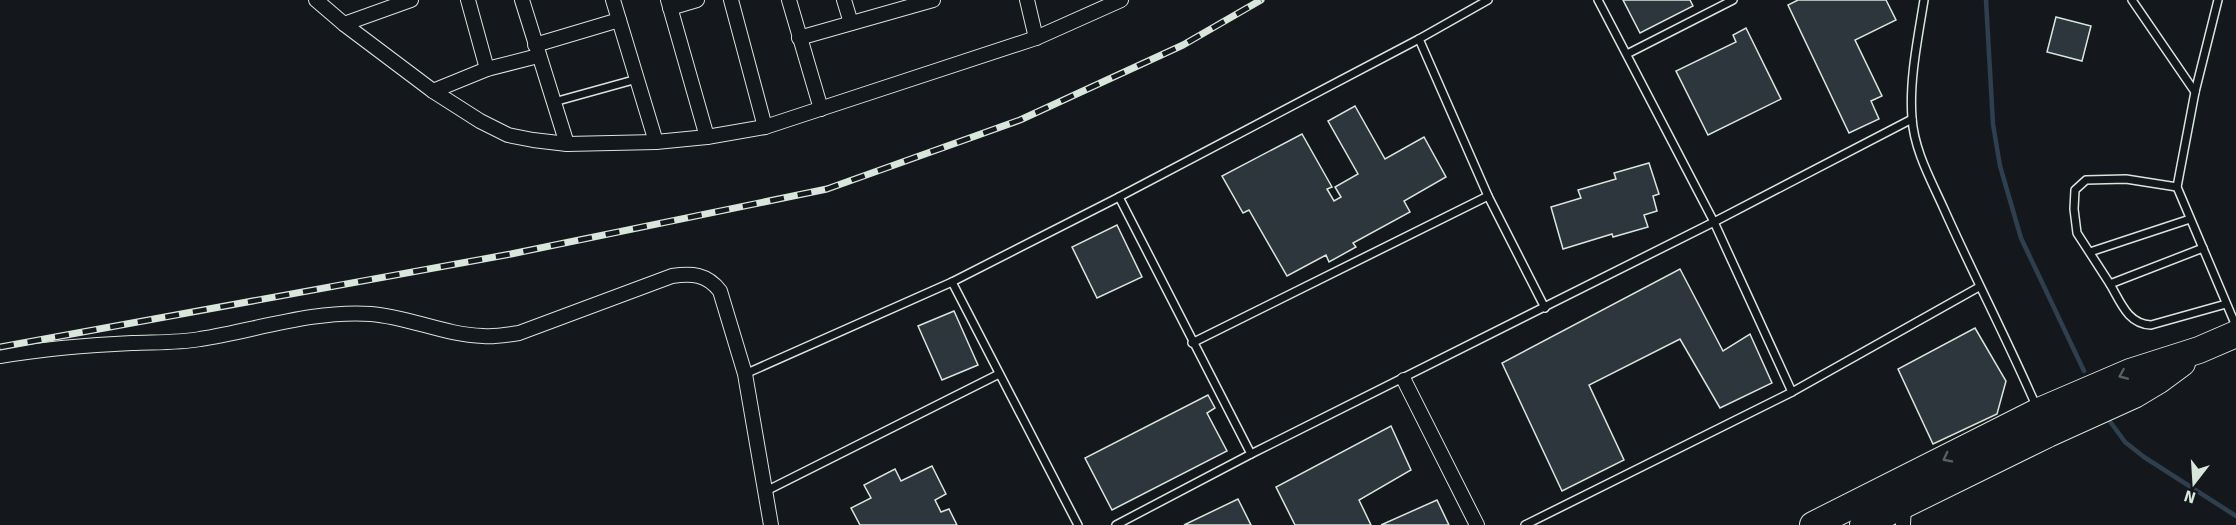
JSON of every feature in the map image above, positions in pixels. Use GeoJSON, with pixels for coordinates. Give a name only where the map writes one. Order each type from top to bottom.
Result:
{"type":"FeatureCollection","features":[{"type":"Feature","properties":{"kind":"highway"},"geometry":{"type":"LineString","coordinates":[[1863,525],[1900,506],[2130,372],[2199,350],[2236,334]]}},
{"type":"Feature","properties":{"kind":"highway"},"geometry":{"type":"LineString","coordinates":[[1813,525],[1900,506]]}},
{"type":"Feature","properties":{"kind":"street"},"geometry":{"type":"LineString","coordinates":[[316,0],[433,91],[480,121],[508,135],[567,144],[656,142],[707,137],[765,127],[1036,38],[1098,5],[1121,0]]}},
{"type":"Feature","properties":{"kind":"street"},"geometry":{"type":"LineString","coordinates":[[344,24],[409,0]]}},
{"type":"Feature","properties":{"kind":"street"},"geometry":{"type":"LineString","coordinates":[[468,0],[487,69]]}},
{"type":"Feature","properties":{"kind":"street"},"geometry":{"type":"LineString","coordinates":[[522,0],[567,144]]}},
{"type":"Feature","properties":{"kind":"street"},"geometry":{"type":"LineString","coordinates":[[613,0],[656,142]]}},
{"type":"Feature","properties":{"kind":"street"},"geometry":{"type":"LineString","coordinates":[[697,0],[669,4],[707,137]]}},
{"type":"Feature","properties":{"kind":"street"},"geometry":{"type":"LineString","coordinates":[[731,0],[765,127]]}},
{"type":"Feature","properties":{"kind":"street"},"geometry":{"type":"LineString","coordinates":[[789,0],[821,109]]}},
{"type":"Feature","properties":{"kind":"street"},"geometry":{"type":"LineString","coordinates":[[844,0],[851,23]]}},
{"type":"Feature","properties":{"kind":"street"},"geometry":{"type":"LineString","coordinates":[[799,38],[851,23],[898,5],[933,0]]}},
{"type":"Feature","properties":{"kind":"street"},"geometry":{"type":"LineString","coordinates":[[1027,0],[1036,38]]}},
{"type":"Feature","properties":{"kind":"street"},"geometry":{"type":"LineString","coordinates":[[433,91],[619,20]]}},
{"type":"Feature","properties":{"kind":"street"},"geometry":{"type":"LineString","coordinates":[[0,356],[130,343],[199,339],[295,318],[334,315],[371,314],[484,337],[519,333],[672,276],[690,273],[704,277],[715,284],[720,291],[745,374],[771,525]]}},
{"type":"Feature","properties":{"kind":"street"},"geometry":{"type":"LineString","coordinates":[[1404,380],[1477,525]]}},
{"type":"Feature","properties":{"kind":"lane"},"geometry":{"type":"LineString","coordinates":[[745,374],[952,282],[1119,197],[1419,39],[1488,0]]}},
{"type":"Feature","properties":{"kind":"lane"},"geometry":{"type":"LineString","coordinates":[[1598,0],[1714,222],[1792,392]]}},
{"type":"Feature","properties":{"kind":"lane"},"geometry":{"type":"LineString","coordinates":[[1627,54],[1732,0]]}},
{"type":"Feature","properties":{"kind":"lane"},"geometry":{"type":"LineString","coordinates":[[1924,0],[1912,118],[1916,139],[1924,163],[1979,287],[2044,422]]}},
{"type":"Feature","properties":{"kind":"lane"},"geometry":{"type":"LineString","coordinates":[[2132,0],[2195,92]]}},
{"type":"Feature","properties":{"kind":"lane"},"geometry":{"type":"LineString","coordinates":[[2218,0],[2195,92],[2176,187],[2236,326]]}},
{"type":"Feature","properties":{"kind":"lane"},"geometry":{"type":"LineString","coordinates":[[1419,39],[1488,196],[1545,308]]}},
{"type":"Feature","properties":{"kind":"lane"},"geometry":{"type":"LineString","coordinates":[[554,102],[637,79]]}},
{"type":"Feature","properties":{"kind":"lane"},"geometry":{"type":"LineString","coordinates":[[1116,525],[1251,454],[1404,380],[1714,222],[1912,118]]}},
{"type":"Feature","properties":{"kind":"lane"},"geometry":{"type":"LineString","coordinates":[[2176,187],[2126,179],[2086,180],[2075,190],[2074,209],[2077,233],[2128,316],[2142,325],[2151,326],[2226,304]]}},
{"type":"Feature","properties":{"kind":"lane"},"geometry":{"type":"LineString","coordinates":[[1192,343],[1488,196]]}},
{"type":"Feature","properties":{"kind":"lane"},"geometry":{"type":"LineString","coordinates":[[1119,197],[1251,454]]}},
{"type":"Feature","properties":{"kind":"lane"},"geometry":{"type":"LineString","coordinates":[[2090,252],[2190,219]]}},
{"type":"Feature","properties":{"kind":"lane"},"geometry":{"type":"LineString","coordinates":[[2110,284],[2203,248]]}},
{"type":"Feature","properties":{"kind":"lane"},"geometry":{"type":"LineString","coordinates":[[952,282],[1078,525]]}},
{"type":"Feature","properties":{"kind":"lane"},"geometry":{"type":"LineString","coordinates":[[1525,525],[1792,392],[1979,287]]}},
{"type":"Feature","properties":{"kind":"lane"},"geometry":{"type":"LineString","coordinates":[[764,492],[999,374]]}},
{"type":"Feature","properties":{"kind":"building"},"geometry":{"type":"Polygon","coordinates":[[[1623,0],[1690,0],[1693,6],[1640,33],[1623,0]]]}},
{"type":"Feature","properties":{"kind":"building"},"geometry":{"type":"Polygon","coordinates":[[[1798,0],[1886,0],[1896,20],[1855,40],[1882,96],[1871,101],[1879,119],[1849,133],[1788,5],[1798,0]]]}},
{"type":"Feature","properties":{"kind":"building"},"geometry":{"type":"Polygon","coordinates":[[[2056,17],[2091,26],[2082,61],[2047,52],[2056,17]]]}},
{"type":"Feature","properties":{"kind":"building"},"geometry":{"type":"Polygon","coordinates":[[[1746,28],[1781,99],[1708,135],[1676,71],[1736,42],[1733,35],[1746,28]]]}},
{"type":"Feature","properties":{"kind":"building"},"geometry":{"type":"Polygon","coordinates":[[[1355,106],[1385,159],[1424,137],[1446,177],[1404,201],[1410,212],[1353,243],[1356,247],[1329,262],[1326,255],[1287,276],[1249,210],[1243,213],[1222,176],[1302,134],[1332,187],[1327,189],[1334,201],[1341,197],[1335,187],[1358,174],[1328,121],[1355,106]]]}},
{"type":"Feature","properties":{"kind":"building"},"geometry":{"type":"Polygon","coordinates":[[[1649,163],[1659,194],[1653,196],[1657,211],[1644,215],[1648,227],[1613,237],[1612,234],[1563,249],[1551,207],[1581,198],[1578,190],[1616,179],[1614,173],[1649,163]]]}},
{"type":"Feature","properties":{"kind":"building"},"geometry":{"type":"Polygon","coordinates":[[[1117,225],[1142,277],[1097,298],[1072,247],[1117,225]]]}},
{"type":"Feature","properties":{"kind":"building"},"geometry":{"type":"Polygon","coordinates":[[[1680,269],[1723,351],[1750,334],[1772,383],[1720,408],[1680,339],[1589,385],[1624,460],[1562,491],[1502,363],[1680,269]]]}},
{"type":"Feature","properties":{"kind":"building"},"geometry":{"type":"Polygon","coordinates":[[[954,311],[978,365],[942,380],[918,326],[954,311]]]}},
{"type":"Feature","properties":{"kind":"building"},"geometry":{"type":"Polygon","coordinates":[[[1975,328],[2006,381],[1997,414],[1933,444],[1898,369],[1975,328]]]}},
{"type":"Feature","properties":{"kind":"building"},"geometry":{"type":"Polygon","coordinates":[[[1208,395],[1215,408],[1207,413],[1227,451],[1112,510],[1085,458],[1208,395]]]}},
{"type":"Feature","properties":{"kind":"building"},"geometry":{"type":"Polygon","coordinates":[[[1391,426],[1411,470],[1359,500],[1371,525],[1295,525],[1276,487],[1391,426]]]}},
{"type":"Feature","properties":{"kind":"building"},"geometry":{"type":"Polygon","coordinates":[[[932,466],[946,494],[935,500],[941,512],[949,509],[957,525],[860,525],[851,508],[871,498],[864,485],[895,469],[901,481],[932,466]]]}},
{"type":"Feature","properties":{"kind":"building"},"geometry":{"type":"Polygon","coordinates":[[[1238,499],[1251,525],[1184,525],[1238,499]]]}},
{"type":"Feature","properties":{"kind":"building"},"geometry":{"type":"Polygon","coordinates":[[[1437,500],[1449,525],[1381,525],[1437,500]]]}},
{"type":"Feature","properties":{"kind":"waterway"},"geometry":{"type":"LineString","coordinates":[[1986,0],[1993,124],[2000,166],[2021,238],[2084,371]]}},
{"type":"Feature","properties":{"kind":"waterway"},"geometry":{"type":"LineString","coordinates":[[2106,416],[2125,442],[2144,457],[2236,516]]}},
{"type":"Feature","properties":{"kind":"railway"},"geometry":{"type":"LineString","coordinates":[[0,347],[511,254],[827,189],[1020,120],[1183,45],[1261,0]]}}]}
